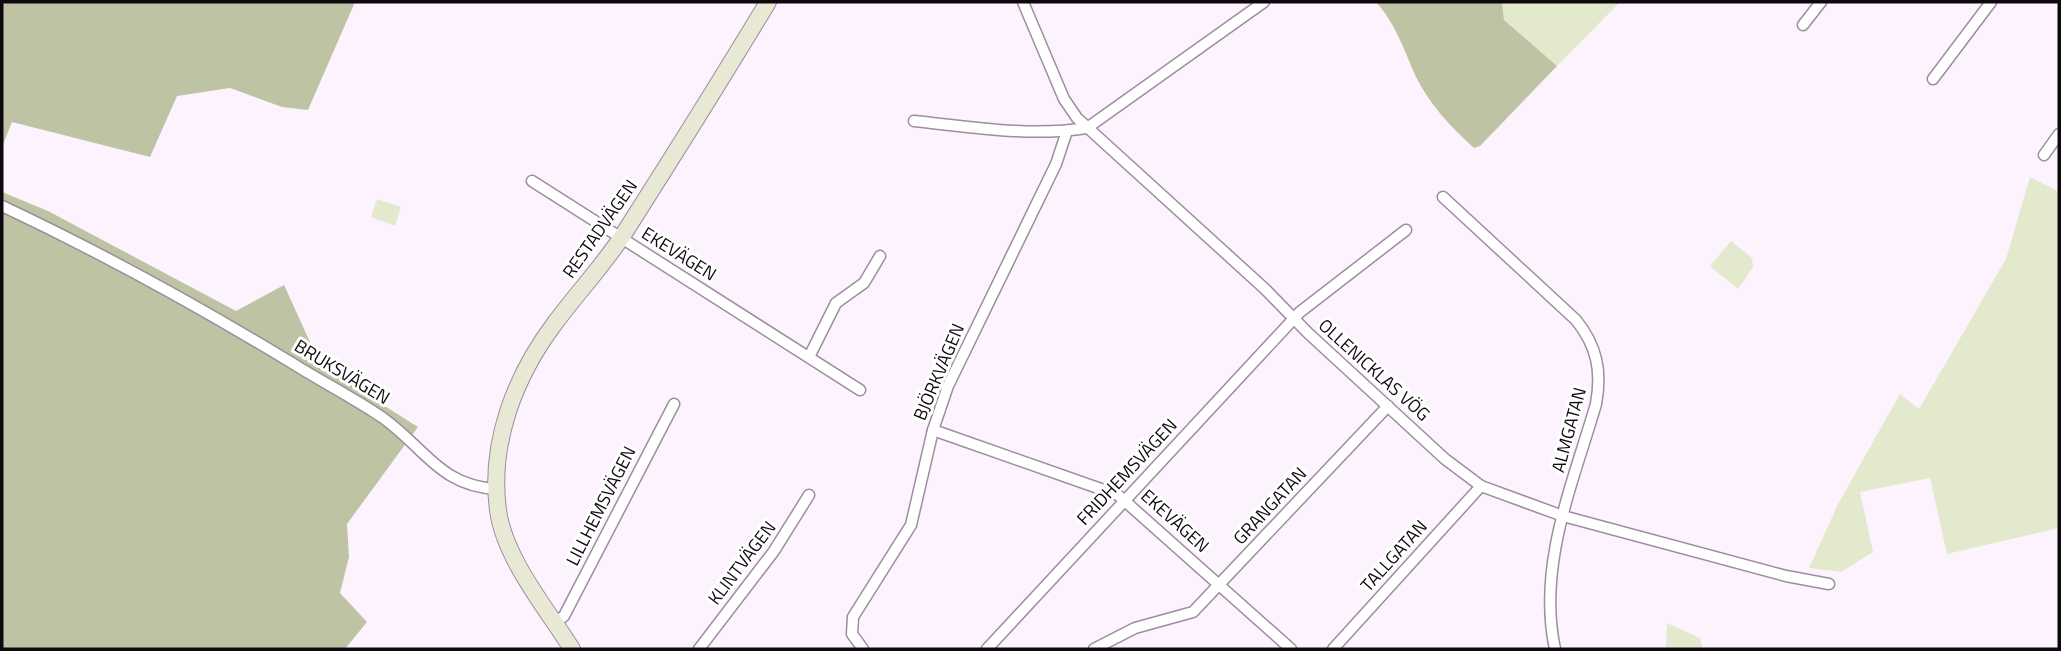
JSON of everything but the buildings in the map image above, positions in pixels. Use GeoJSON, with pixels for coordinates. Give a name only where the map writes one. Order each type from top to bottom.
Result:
{"type":"FeatureCollection","features":[{"type":"Feature","properties":{"kind":"street","name":"RESTADVÄGEN"},"geometry":{"type":"LineString","coordinates":[[497,489],[503,430],[521,377],[556,320],[621,239],[768,2]]}},
{"type":"Feature","properties":{"kind":"street","name":"OLLENICKLAS VÖG"},"geometry":{"type":"LineString","coordinates":[[1023,2],[1064,99],[1087,128],[1265,289],[1295,321],[1388,406],[1481,486],[1563,516],[1786,576],[1829,584]]}},
{"type":"Feature","properties":{"kind":"street"},"geometry":{"type":"LineString","coordinates":[[914,121],[1013,131],[1067,131],[1087,128],[1264,2]]}},
{"type":"Feature","properties":{"kind":"street"},"geometry":{"type":"LineString","coordinates":[[1803,25],[1821,2]]}},
{"type":"Feature","properties":{"kind":"street"},"geometry":{"type":"LineString","coordinates":[[1933,79],[1991,2]]}},
{"type":"Feature","properties":{"kind":"street","name":"BJÖRKVÄGEN"},"geometry":{"type":"LineString","coordinates":[[863,649],[851,627],[853,617],[911,525],[933,430],[948,386],[1056,164],[1067,131]]}},
{"type":"Feature","properties":{"kind":"street"},"geometry":{"type":"LineString","coordinates":[[2043,155],[2059,134]]}},
{"type":"Feature","properties":{"kind":"street","name":"EKEVÄGEN"},"geometry":{"type":"LineString","coordinates":[[532,181],[860,390]]}},
{"type":"Feature","properties":{"kind":"street","name":"ALMGATAN"},"geometry":{"type":"LineString","coordinates":[[1444,197],[1544,287],[1592,340],[1599,387],[1563,516],[1549,578],[1550,623],[1555,649]]}},
{"type":"Feature","properties":{"kind":"street","name":"BRUKSVÄGEN"},"geometry":{"type":"LineString","coordinates":[[2,206],[120,263],[359,402],[414,441],[429,461],[458,482],[497,489]]}},
{"type":"Feature","properties":{"kind":"street","name":"FRIDHEMSVÄGEN"},"geometry":{"type":"LineString","coordinates":[[987,649],[1124,499],[1295,321],[1300,312],[1406,230]]}},
{"type":"Feature","properties":{"kind":"street"},"geometry":{"type":"LineString","coordinates":[[809,357],[836,303],[864,284],[880,256]]}},
{"type":"Feature","properties":{"kind":"street","name":"LILLHEMSVÄGEN"},"geometry":{"type":"LineString","coordinates":[[555,622],[564,616],[674,404]]}},
{"type":"Feature","properties":{"kind":"street","name":"GRANGATAN"},"geometry":{"type":"LineString","coordinates":[[1094,649],[1135,628],[1193,612],[1388,406]]}},
{"type":"Feature","properties":{"kind":"street","name":"EKEVÄGEN"},"geometry":{"type":"LineString","coordinates":[[933,430],[1103,487],[1124,499],[1291,649]]}},
{"type":"Feature","properties":{"kind":"street","name":"TALLGATAN"},"geometry":{"type":"LineString","coordinates":[[1333,649],[1481,486]]}},
{"type":"Feature","properties":{"kind":"street"},"geometry":{"type":"LineString","coordinates":[[497,489],[505,541],[572,649]]}},
{"type":"Feature","properties":{"kind":"street","name":"KLINTVÄGEN"},"geometry":{"type":"LineString","coordinates":[[699,649],[779,543],[809,495]]}},
{"type":"Feature","properties":{"kind":"green space"},"geometry":{"type":"Polygon","coordinates":[[[2,2],[355,2],[308,110],[282,107],[230,88],[177,96],[150,157],[12,122],[2,147],[2,2]]]}},
{"type":"Feature","properties":{"kind":"green space"},"geometry":{"type":"Polygon","coordinates":[[[1376,2],[1502,2],[1504,20],[1557,66],[1480,146],[1474,148],[1433,105],[1415,75],[1394,27],[1376,2]]]}},
{"type":"Feature","properties":{"kind":"green space"},"geometry":{"type":"Polygon","coordinates":[[[1502,2],[1620,2],[1557,66],[1504,20],[1502,2]]]}},
{"type":"Feature","properties":{"kind":"green space"},"geometry":{"type":"Polygon","coordinates":[[[2030,177],[2059,192],[2059,528],[1947,554],[1930,478],[1860,492],[1873,552],[1841,572],[1809,568],[1838,504],[1900,394],[1919,409],[2006,259],[2030,177]]]}},
{"type":"Feature","properties":{"kind":"green space"},"geometry":{"type":"Polygon","coordinates":[[[2,192],[48,211],[236,311],[284,285],[321,366],[418,427],[347,524],[349,557],[340,593],[367,622],[345,649],[2,649],[2,192]]]}},
{"type":"Feature","properties":{"kind":"green space"},"geometry":{"type":"Polygon","coordinates":[[[377,199],[401,207],[395,226],[371,217],[377,199]]]}},
{"type":"Feature","properties":{"kind":"green space"},"geometry":{"type":"Polygon","coordinates":[[[1731,241],[1752,258],[1753,267],[1738,289],[1710,266],[1731,241]]]}},
{"type":"Feature","properties":{"kind":"green space"},"geometry":{"type":"Polygon","coordinates":[[[1667,623],[1700,638],[1703,649],[1666,649],[1667,623]]]}}]}
